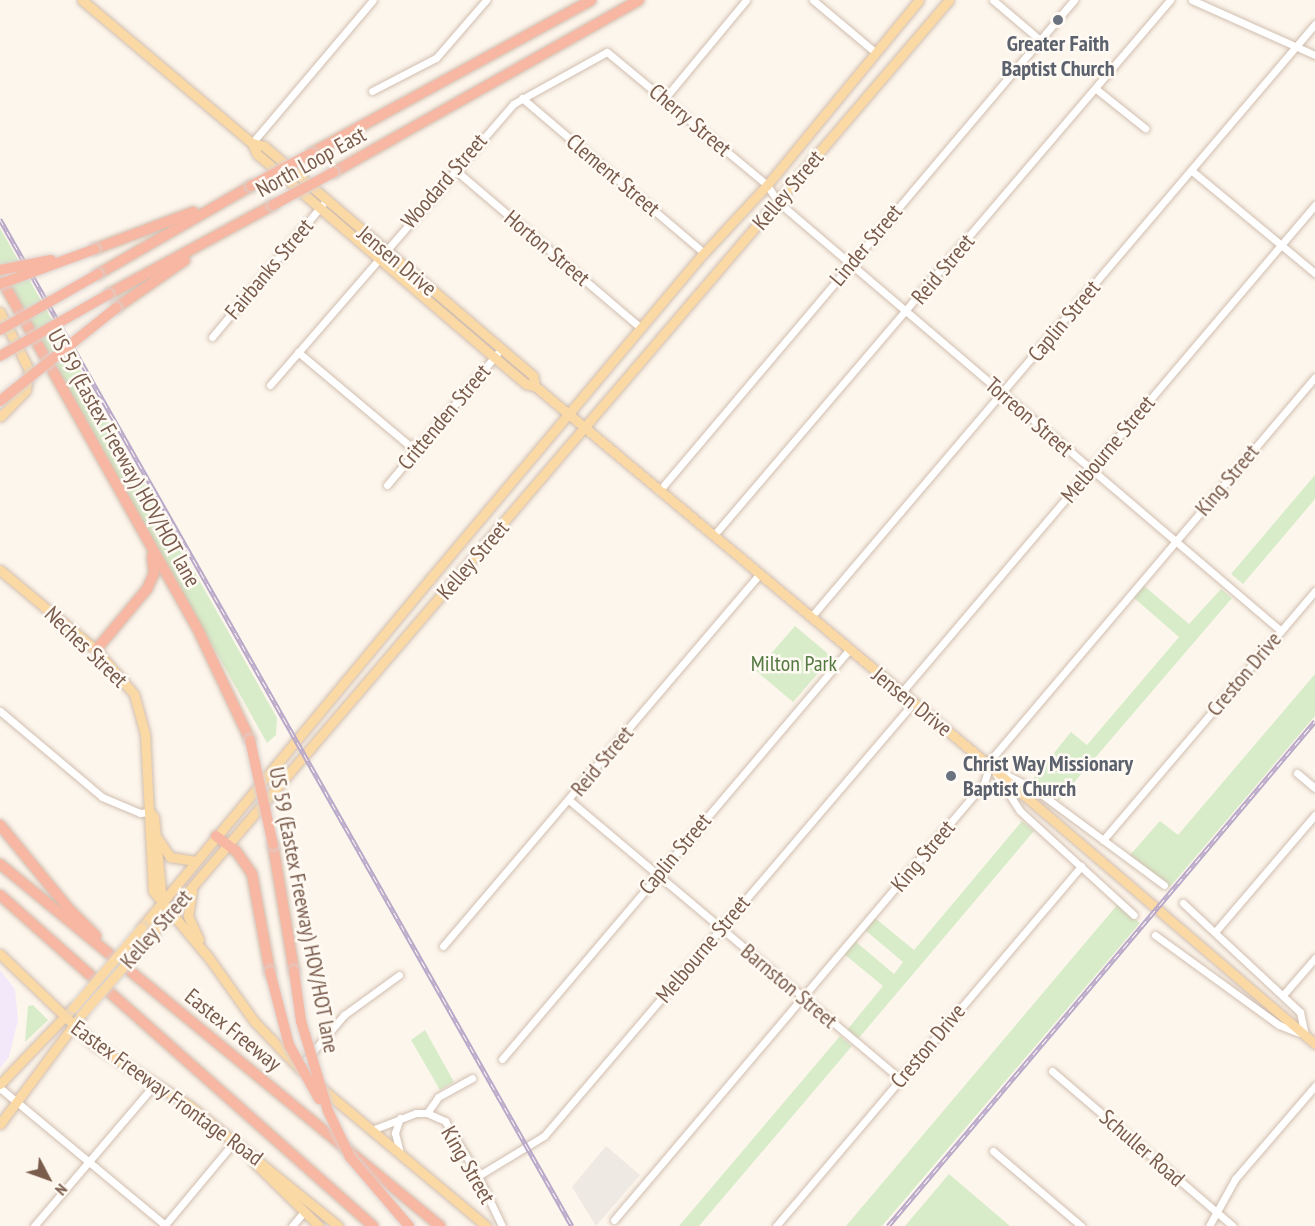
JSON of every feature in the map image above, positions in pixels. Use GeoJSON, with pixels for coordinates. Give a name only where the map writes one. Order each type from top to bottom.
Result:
{"type":"FeatureCollection","features":[{"type":"Feature","properties":{"kind":"highway","name":"North Loop East"},"geometry":{"type":"LineString","coordinates":[[0,330],[251,186],[591,0]]}},
{"type":"Feature","properties":{"kind":"highway","name":"North Loop East"},"geometry":{"type":"LineString","coordinates":[[0,356],[334,172],[639,0]]}},
{"type":"Feature","properties":{"kind":"highway"},"geometry":{"type":"LineString","coordinates":[[0,284],[235,195]]}},
{"type":"Feature","properties":{"kind":"highway"},"geometry":{"type":"LineString","coordinates":[[0,401],[116,308],[270,207]]}},
{"type":"Feature","properties":{"kind":"highway"},"geometry":{"type":"LineString","coordinates":[[0,270],[95,249]]}},
{"type":"Feature","properties":{"kind":"highway","name":"US 59 (Eastex Freeway) HOV/HOT lane"},"geometry":{"type":"LineString","coordinates":[[0,277],[224,680],[250,740],[273,845],[301,1021],[328,1111],[350,1157],[377,1193],[409,1226]]}},
{"type":"Feature","properties":{"kind":"highway"},"geometry":{"type":"LineString","coordinates":[[96,650],[150,584],[154,573],[151,550]]}},
{"type":"Feature","properties":{"kind":"highway"},"geometry":{"type":"LineString","coordinates":[[0,825],[69,909],[141,980]]}},
{"type":"Feature","properties":{"kind":"highway"},"geometry":{"type":"LineString","coordinates":[[216,836],[245,862],[258,889],[270,972],[289,1045],[328,1111]]}},
{"type":"Feature","properties":{"kind":"highway","name":"Eastex Freeway"},"geometry":{"type":"LineString","coordinates":[[0,864],[440,1226]]}},
{"type":"Feature","properties":{"kind":"highway"},"geometry":{"type":"LineString","coordinates":[[0,895],[373,1226]]}},
{"type":"Feature","properties":{"kind":"highway"},"geometry":{"type":"LineString","coordinates":[[0,904],[44,933]]}},
{"type":"Feature","properties":{"kind":"main road","name":"Jensen Drive"},"geometry":{"type":"LineString","coordinates":[[82,0],[252,143],[257,154],[384,249],[532,376],[535,386]]}},
{"type":"Feature","properties":{"kind":"main road","name":"Kelley Street"},"geometry":{"type":"LineString","coordinates":[[0,1083],[73,1008],[162,904],[216,836],[568,414],[704,253],[767,185],[919,0]]}},
{"type":"Feature","properties":{"kind":"main road","name":"Kelley Street"},"geometry":{"type":"LineString","coordinates":[[0,1124],[81,1016],[950,0]]}},
{"type":"Feature","properties":{"kind":"main road","name":"Jensen Drive"},"geometry":{"type":"LineString","coordinates":[[323,205],[377,258],[494,357],[526,384],[535,386],[714,535],[991,767],[1315,1044]]}},
{"type":"Feature","properties":{"kind":"main road"},"geometry":{"type":"LineString","coordinates":[[0,312],[29,370],[26,390],[0,417]]}},
{"type":"Feature","properties":{"kind":"main road","name":"Neches Street"},"geometry":{"type":"LineString","coordinates":[[0,570],[96,650],[123,677],[141,714],[150,812],[157,837],[162,904]]}},
{"type":"Feature","properties":{"kind":"main road","name":"Neches Street"},"geometry":{"type":"LineString","coordinates":[[150,812],[147,818],[153,891],[162,904]]}},
{"type":"Feature","properties":{"kind":"main road"},"geometry":{"type":"LineString","coordinates":[[157,837],[170,857],[196,861]]}},
{"type":"Feature","properties":{"kind":"main road"},"geometry":{"type":"LineString","coordinates":[[194,885],[188,916],[209,958]]}},
{"type":"Feature","properties":{"kind":"main road"},"geometry":{"type":"LineString","coordinates":[[162,904],[209,958],[254,1022],[298,1068],[486,1226]]}},
{"type":"Feature","properties":{"kind":"main road","name":"Eastex Freeway Frontage Road"},"geometry":{"type":"LineString","coordinates":[[0,954],[74,1027],[154,1085],[190,1106],[338,1226]]}},
{"type":"Feature","properties":{"kind":"main road"},"geometry":{"type":"LineString","coordinates":[[247,1153],[303,1213],[319,1226]]}},
{"type":"Feature","properties":{"kind":"street"},"geometry":{"type":"LineString","coordinates":[[252,143],[373,0]]}},
{"type":"Feature","properties":{"kind":"street"},"geometry":{"type":"LineString","coordinates":[[372,92],[436,58],[486,0]]}},
{"type":"Feature","properties":{"kind":"street"},"geometry":{"type":"LineString","coordinates":[[664,98],[746,0]]}},
{"type":"Feature","properties":{"kind":"street"},"geometry":{"type":"LineString","coordinates":[[993,0],[1040,40]]}},
{"type":"Feature","properties":{"kind":"street","name":"Linder Street"},"geometry":{"type":"LineString","coordinates":[[659,491],[1074,0]]}},
{"type":"Feature","properties":{"kind":"street","name":"Reid Street"},"geometry":{"type":"LineString","coordinates":[[714,535],[1170,0]]}},
{"type":"Feature","properties":{"kind":"street"},"geometry":{"type":"LineString","coordinates":[[1192,0],[1315,55]]}},
{"type":"Feature","properties":{"kind":"street"},"geometry":{"type":"LineString","coordinates":[[818,2],[875,52]]}},
{"type":"Feature","properties":{"kind":"street","name":"Caplin Street"},"geometry":{"type":"LineString","coordinates":[[811,617],[1003,394],[1315,24]]}},
{"type":"Feature","properties":{"kind":"street","name":"Cherry Street"},"geometry":{"type":"LineString","coordinates":[[594,58],[607,52],[614,56],[767,185],[777,202]]}},
{"type":"Feature","properties":{"kind":"street","name":"Woodard Street"},"geometry":{"type":"LineString","coordinates":[[270,385],[384,249],[502,114],[522,98],[594,58]]}},
{"type":"Feature","properties":{"kind":"street"},"geometry":{"type":"LineString","coordinates":[[1096,89],[1145,128]]}},
{"type":"Feature","properties":{"kind":"street","name":"Clement Street"},"geometry":{"type":"LineString","coordinates":[[522,98],[704,253]]}},
{"type":"Feature","properties":{"kind":"street","name":"Horton Street"},"geometry":{"type":"LineString","coordinates":[[454,169],[641,328]]}},
{"type":"Feature","properties":{"kind":"street"},"geometry":{"type":"LineString","coordinates":[[1192,171],[1315,273]]}},
{"type":"Feature","properties":{"kind":"street","name":"Torreon Street"},"geometry":{"type":"LineString","coordinates":[[777,202],[1281,631]]}},
{"type":"Feature","properties":{"kind":"street","name":"Fairbanks Street"},"geometry":{"type":"LineString","coordinates":[[212,337],[323,205]]}},
{"type":"Feature","properties":{"kind":"street","name":"Melbourne Street"},"geometry":{"type":"LineString","coordinates":[[901,693],[1315,205]]}},
{"type":"Feature","properties":{"kind":"street","name":"Crittenden Street"},"geometry":{"type":"LineString","coordinates":[[387,485],[501,349]]}},
{"type":"Feature","properties":{"kind":"street"},"geometry":{"type":"LineString","coordinates":[[298,352],[409,445],[423,443]]}},
{"type":"Feature","properties":{"kind":"street","name":"King Street"},"geometry":{"type":"LineString","coordinates":[[614,1220],[984,783],[992,758],[1315,377]]}},
{"type":"Feature","properties":{"kind":"street","name":"Reid Street"},"geometry":{"type":"LineString","coordinates":[[443,946],[760,574]]}},
{"type":"Feature","properties":{"kind":"street","name":"Creston Drive"},"geometry":{"type":"LineString","coordinates":[[1103,840],[1315,591]]}},
{"type":"Feature","properties":{"kind":"street","name":"Caplin Street"},"geometry":{"type":"LineString","coordinates":[[502,1059],[849,650]]}},
{"type":"Feature","properties":{"kind":"street","name":"Melbourne Street"},"geometry":{"type":"LineString","coordinates":[[478,1176],[544,1136],[913,703]]}},
{"type":"Feature","properties":{"kind":"street"},"geometry":{"type":"LineString","coordinates":[[0,711],[102,797],[140,813],[150,812]]}},
{"type":"Feature","properties":{"kind":"street"},"geometry":{"type":"LineString","coordinates":[[991,767],[1033,788],[1164,885]]}},
{"type":"Feature","properties":{"kind":"street"},"geometry":{"type":"LineString","coordinates":[[991,767],[1020,811],[1134,915]]}},
{"type":"Feature","properties":{"kind":"street"},"geometry":{"type":"LineString","coordinates":[[1297,772],[1315,788]]}},
{"type":"Feature","properties":{"kind":"street","name":"Barnston Street"},"geometry":{"type":"LineString","coordinates":[[569,800],[802,999],[900,1079]]}},
{"type":"Feature","properties":{"kind":"street"},"geometry":{"type":"LineString","coordinates":[[1215,932],[1315,814]]}},
{"type":"Feature","properties":{"kind":"street","name":"Creston Drive"},"geometry":{"type":"LineString","coordinates":[[776,1226],[1080,866]]}},
{"type":"Feature","properties":{"kind":"street"},"geometry":{"type":"LineString","coordinates":[[1183,903],[1300,1012],[1305,1035]]}},
{"type":"Feature","properties":{"kind":"street"},"geometry":{"type":"LineString","coordinates":[[1155,935],[1279,1025],[1305,1035]]}},
{"type":"Feature","properties":{"kind":"street"},"geometry":{"type":"LineString","coordinates":[[1283,996],[1315,958]]}},
{"type":"Feature","properties":{"kind":"street"},"geometry":{"type":"LineString","coordinates":[[298,1068],[344,1015],[399,975]]}},
{"type":"Feature","properties":{"kind":"street","name":"Schuller Road"},"geometry":{"type":"LineString","coordinates":[[1052,1071],[1233,1226]]}},
{"type":"Feature","properties":{"kind":"street"},"geometry":{"type":"LineString","coordinates":[[372,1130],[400,1118],[427,1113],[438,1097],[472,1078]]}},
{"type":"Feature","properties":{"kind":"street"},"geometry":{"type":"LineString","coordinates":[[34,1226],[154,1085]]}},
{"type":"Feature","properties":{"kind":"street"},"geometry":{"type":"LineString","coordinates":[[1209,1226],[1235,1179],[1315,1086]]}},
{"type":"Feature","properties":{"kind":"street"},"geometry":{"type":"LineString","coordinates":[[0,1088],[165,1226],[234,1142]]}},
{"type":"Feature","properties":{"kind":"street","name":"King Street"},"geometry":{"type":"LineString","coordinates":[[427,1113],[445,1121],[478,1176],[502,1226]]}},
{"type":"Feature","properties":{"kind":"street"},"geometry":{"type":"LineString","coordinates":[[400,1118],[395,1133],[400,1153]]}},
{"type":"Feature","properties":{"kind":"street"},"geometry":{"type":"LineString","coordinates":[[993,1152],[1081,1226]]}},
{"type":"Feature","properties":{"kind":"street"},"geometry":{"type":"LineString","coordinates":[[292,1226],[303,1213]]}},
{"type":"Feature","properties":{"kind":"shaded area"},"geometry":{"type":"Polygon","coordinates":[[[0,970],[15,989],[18,1020],[9,1057],[0,1068],[0,970]]]}},
{"type":"Feature","properties":{"kind":"shaded area"},"geometry":{"type":"Polygon","coordinates":[[[606,1146],[640,1175],[596,1226],[572,1187],[606,1146]]]}},
{"type":"Feature","properties":{"kind":"green space"},"geometry":{"type":"Polygon","coordinates":[[[0,228],[277,718],[276,735],[267,743],[0,265],[0,228]]]}},
{"type":"Feature","properties":{"kind":"green space"},"geometry":{"type":"Polygon","coordinates":[[[1315,475],[1315,499],[1243,584],[1231,574],[1315,475]]]}},
{"type":"Feature","properties":{"kind":"green space"},"geometry":{"type":"Polygon","coordinates":[[[1143,585],[1189,624],[1221,589],[1232,598],[1059,800],[1032,780],[1071,732],[1087,745],[1179,637],[1133,597],[1143,585]]]}},
{"type":"Feature","properties":{"kind":"green space","name":"Milton Park"},"geometry":{"type":"Polygon","coordinates":[[[795,626],[832,657],[793,702],[756,671],[795,626]]]}},
{"type":"Feature","properties":{"kind":"green space"},"geometry":{"type":"Polygon","coordinates":[[[1315,674],[1315,716],[1170,887],[1130,855],[1160,821],[1178,835],[1315,674]]]}},
{"type":"Feature","properties":{"kind":"green space"},"geometry":{"type":"Polygon","coordinates":[[[1022,821],[1034,831],[858,1039],[847,1030],[883,986],[844,954],[855,941],[894,974],[903,962],[865,930],[875,918],[914,950],[1022,821]]]}},
{"type":"Feature","properties":{"kind":"green space"},"geometry":{"type":"Polygon","coordinates":[[[1118,904],[1140,923],[882,1226],[846,1226],[1118,904]]]}},
{"type":"Feature","properties":{"kind":"green space"},"geometry":{"type":"Polygon","coordinates":[[[33,1005],[48,1020],[25,1042],[28,1006],[33,1005]]]}},
{"type":"Feature","properties":{"kind":"green space"},"geometry":{"type":"Polygon","coordinates":[[[425,1030],[454,1082],[440,1090],[411,1040],[425,1030]]]}},
{"type":"Feature","properties":{"kind":"green space"},"geometry":{"type":"Polygon","coordinates":[[[840,1036],[852,1046],[699,1226],[679,1226],[840,1036]]]}},
{"type":"Feature","properties":{"kind":"green space"},"geometry":{"type":"Polygon","coordinates":[[[949,1174],[1010,1226],[905,1226],[949,1174]]]}},
{"type":"Feature","properties":{"kind":"railway"},"geometry":{"type":"LineString","coordinates":[[0,219],[572,1226]]}},
{"type":"Feature","properties":{"kind":"railway"},"geometry":{"type":"LineString","coordinates":[[888,1226],[1315,721]]}},
{"type":"Feature","properties":{"kind":"place","name":"Greater Faith Baptist Church"},"geometry":{"type":"Point","coordinates":[1058,20]}},
{"type":"Feature","properties":{"kind":"place","name":"Christ Way Missionary Baptist Church"},"geometry":{"type":"Point","coordinates":[951,776]}}]}
